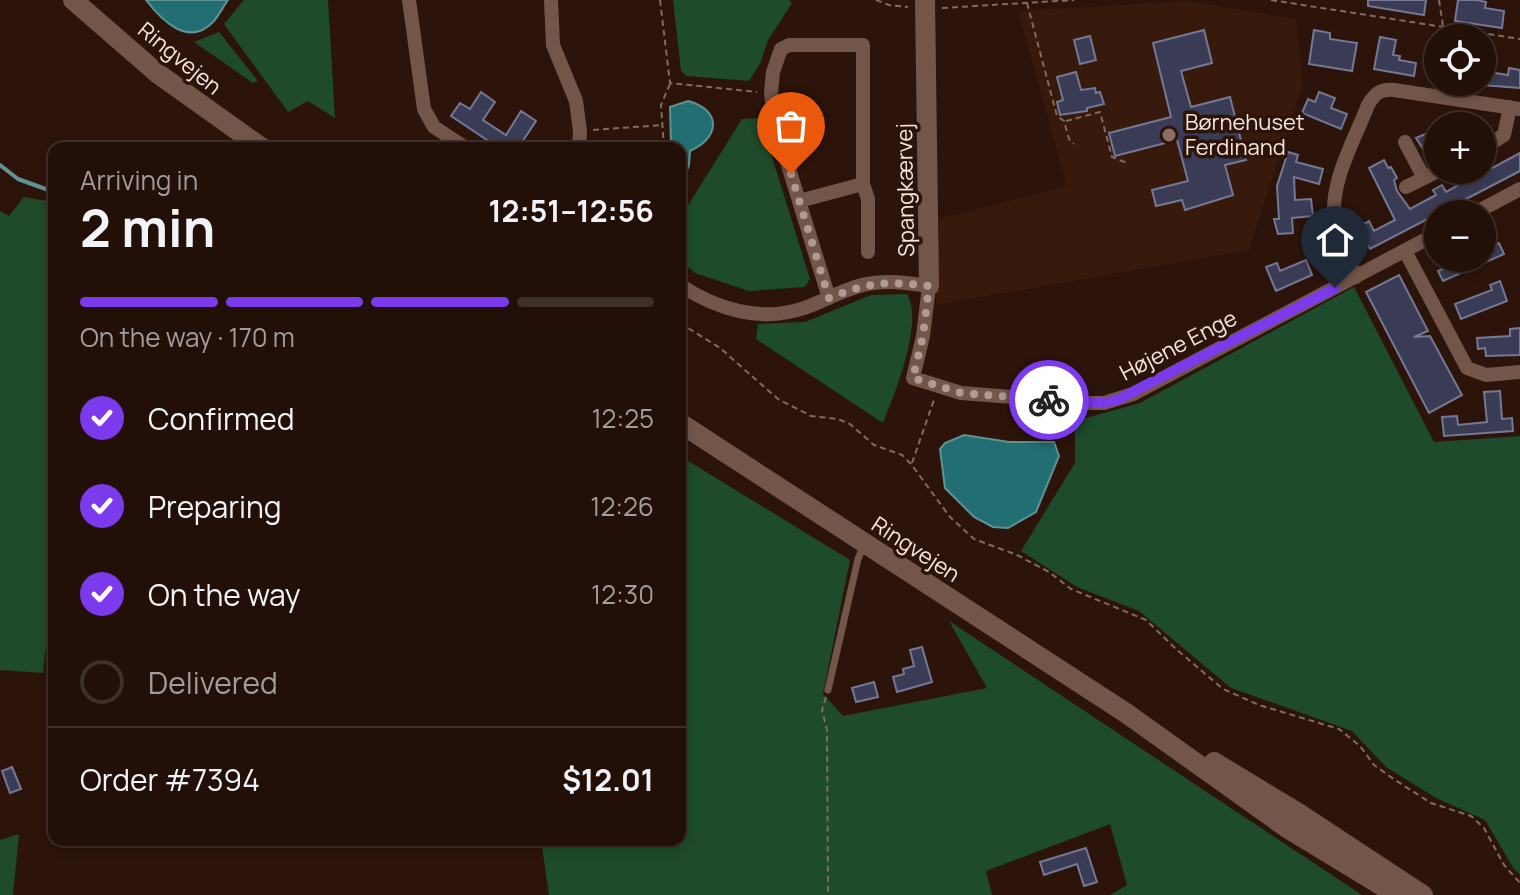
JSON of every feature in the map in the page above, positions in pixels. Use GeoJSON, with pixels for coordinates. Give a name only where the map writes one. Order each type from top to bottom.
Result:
{"type":"FeatureCollection","features":[{"type":"Feature","properties":{"kind":"main road","name":"Ringvejen"},"geometry":{"type":"LineString","coordinates":[[73,0],[157,73],[254,142]]}},
{"type":"Feature","properties":{"kind":"main road","name":"Spangkærvej"},"geometry":{"type":"LineString","coordinates":[[925,5],[929,286]]}},
{"type":"Feature","properties":{"kind":"main road","name":"Ringvejen"},"geometry":{"type":"LineString","coordinates":[[686,427],[1126,713],[1300,814],[1423,895]]}},
{"type":"Feature","properties":{"kind":"main road","name":"Ringvejen"},"geometry":{"type":"LineString","coordinates":[[1126,713],[1287,828],[1397,895]]}},
{"type":"Feature","properties":{"kind":"street"},"geometry":{"type":"LineString","coordinates":[[409,0],[424,109],[434,127],[457,142]]}},
{"type":"Feature","properties":{"kind":"street"},"geometry":{"type":"LineString","coordinates":[[551,0],[553,45],[576,101],[579,142]]}},
{"type":"Feature","properties":{"kind":"street"},"geometry":{"type":"LineString","coordinates":[[829,298],[774,120],[771,93],[773,72],[781,49],[789,45],[863,45],[863,184],[868,199],[868,252]]}},
{"type":"Feature","properties":{"kind":"street"},"geometry":{"type":"LineString","coordinates":[[1356,277],[1337,234],[1333,208],[1335,190],[1375,93],[1384,89],[1394,90],[1515,108],[1504,135],[1496,140]]}},
{"type":"Feature","properties":{"kind":"street"},"geometry":{"type":"LineString","coordinates":[[1405,142],[1424,178],[1406,187]]}},
{"type":"Feature","properties":{"kind":"street"},"geometry":{"type":"LineString","coordinates":[[799,201],[863,184]]}},
{"type":"Feature","properties":{"kind":"street"},"geometry":{"type":"LineString","coordinates":[[1496,202],[1520,189]]}},
{"type":"Feature","properties":{"kind":"street","name":"Højene Enge"},"geometry":{"type":"LineString","coordinates":[[913,378],[961,393],[1074,402],[1117,400],[1424,241]]}},
{"type":"Feature","properties":{"kind":"street"},"geometry":{"type":"LineString","coordinates":[[1405,251],[1467,368],[1486,375],[1520,372]]}},
{"type":"Feature","properties":{"kind":"street"},"geometry":{"type":"LineString","coordinates":[[686,289],[709,302],[751,313],[773,314],[801,309],[866,284],[894,282],[929,286]]}},
{"type":"Feature","properties":{"kind":"street","name":"Spangkærvej"},"geometry":{"type":"LineString","coordinates":[[913,378],[923,336],[929,286]]}},
{"type":"Feature","properties":{"kind":"lane"},"geometry":{"type":"LineString","coordinates":[[828,690],[864,544]]}},
{"type":"Feature","properties":{"kind":"path"},"geometry":{"type":"LineString","coordinates":[[660,0],[670,83],[661,105],[663,142]]}},
{"type":"Feature","properties":{"kind":"path"},"geometry":{"type":"LineString","coordinates":[[876,0],[904,7],[1074,0]]}},
{"type":"Feature","properties":{"kind":"path"},"geometry":{"type":"LineString","coordinates":[[1271,0],[1424,25]]}},
{"type":"Feature","properties":{"kind":"path"},"geometry":{"type":"LineString","coordinates":[[1439,0],[1443,24]]}},
{"type":"Feature","properties":{"kind":"path"},"geometry":{"type":"LineString","coordinates":[[1027,3],[1057,116],[1064,121],[1069,139],[1074,144]]}},
{"type":"Feature","properties":{"kind":"path"},"geometry":{"type":"LineString","coordinates":[[1496,36],[1520,39]]}},
{"type":"Feature","properties":{"kind":"path"},"geometry":{"type":"LineString","coordinates":[[670,83],[771,93]]}},
{"type":"Feature","properties":{"kind":"path"},"geometry":{"type":"LineString","coordinates":[[1064,121],[1100,112],[1112,157],[1127,163]]}},
{"type":"Feature","properties":{"kind":"path"},"geometry":{"type":"LineString","coordinates":[[580,131],[662,125]]}},
{"type":"Feature","properties":{"kind":"path"},"geometry":{"type":"LineString","coordinates":[[686,327],[720,348],[778,399],[811,416],[838,419],[850,424],[874,445],[902,455],[950,517],[974,539],[1017,555],[1049,572],[1071,589],[1146,620],[1223,689],[1259,705],[1339,729],[1360,746],[1374,765],[1395,780],[1431,803],[1471,816],[1484,828],[1504,865],[1520,883]]}},
{"type":"Feature","properties":{"kind":"path"},"geometry":{"type":"LineString","coordinates":[[911,464],[939,387]]}},
{"type":"Feature","properties":{"kind":"path"},"geometry":{"type":"LineString","coordinates":[[828,690],[822,710],[828,753],[828,895]]}},
{"type":"Feature","properties":{"kind":"shaded area","name":"Børnehuset Ferdinand"},"geometry":{"type":"Polygon","coordinates":[[[1187,1],[1296,19],[1303,84],[1249,250],[936,305],[938,219],[1067,186],[1018,11],[1187,1]]]}},
{"type":"Feature","properties":{"kind":"green space"},"geometry":{"type":"Polygon","coordinates":[[[244,0],[328,0],[335,118],[308,101],[288,112],[224,24],[244,0]]]}},
{"type":"Feature","properties":{"kind":"green space"},"geometry":{"type":"Polygon","coordinates":[[[673,0],[789,0],[792,3],[768,40],[761,62],[749,81],[687,76],[681,71],[673,0]]]}},
{"type":"Feature","properties":{"kind":"green space"},"geometry":{"type":"Polygon","coordinates":[[[219,32],[258,81],[253,83],[194,42],[219,32]]]}},
{"type":"Feature","properties":{"kind":"green space"},"geometry":{"type":"Polygon","coordinates":[[[760,118],[810,279],[805,287],[749,291],[695,273],[686,265],[686,208],[742,119],[760,118]]]}},
{"type":"Feature","properties":{"kind":"green space"},"geometry":{"type":"Polygon","coordinates":[[[24,197],[48,201],[48,627],[43,673],[0,670],[0,211],[9,216],[24,197]]]}},
{"type":"Feature","properties":{"kind":"green space"},"geometry":{"type":"Polygon","coordinates":[[[1354,287],[1434,442],[1520,436],[1520,874],[1485,820],[1436,798],[1386,767],[1352,731],[1231,688],[1139,611],[1077,587],[1021,551],[1075,463],[1075,421],[1140,403],[1354,287]]]}},
{"type":"Feature","properties":{"kind":"green space"},"geometry":{"type":"Polygon","coordinates":[[[907,294],[912,322],[910,340],[883,423],[756,339],[758,324],[805,322],[871,295],[907,294]]]}},
{"type":"Feature","properties":{"kind":"green space"},"geometry":{"type":"Polygon","coordinates":[[[686,460],[850,560],[823,694],[843,716],[987,688],[949,621],[1362,895],[1110,895],[1127,885],[1110,824],[986,871],[992,895],[549,895],[542,846],[686,846],[686,460]]]}},
{"type":"Feature","properties":{"kind":"green space"},"geometry":{"type":"Polygon","coordinates":[[[19,834],[13,895],[0,895],[0,840],[19,834]]]}},
{"type":"Feature","properties":{"kind":"water"},"geometry":{"type":"Polygon","coordinates":[[[146,0],[228,0],[205,29],[186,32],[168,23],[146,0]]]}},
{"type":"Feature","properties":{"kind":"water"},"geometry":{"type":"Polygon","coordinates":[[[688,101],[699,105],[707,111],[713,124],[707,139],[690,151],[686,172],[686,142],[671,142],[670,107],[688,101]]]}},
{"type":"Feature","properties":{"kind":"water"},"geometry":{"type":"Polygon","coordinates":[[[964,435],[1009,442],[1054,442],[1059,456],[1036,512],[1008,528],[993,527],[974,517],[945,488],[940,449],[945,443],[964,435]]]}},
{"type":"Feature","properties":{"kind":"building"},"geometry":{"type":"Polygon","coordinates":[[[1368,0],[1426,0],[1424,15],[1368,6],[1368,0]]]}},
{"type":"Feature","properties":{"kind":"building"},"geometry":{"type":"Polygon","coordinates":[[[1458,0],[1486,2],[1485,8],[1504,11],[1502,28],[1496,27],[1496,24],[1455,21],[1458,0]]]}},
{"type":"Feature","properties":{"kind":"building"},"geometry":{"type":"Polygon","coordinates":[[[1204,30],[1212,63],[1181,71],[1191,107],[1230,97],[1246,160],[1225,165],[1233,195],[1185,210],[1182,200],[1156,206],[1152,190],[1188,181],[1177,140],[1115,156],[1109,133],[1171,117],[1153,43],[1204,30]]]}},
{"type":"Feature","properties":{"kind":"building"},"geometry":{"type":"Polygon","coordinates":[[[1314,30],[1330,33],[1330,39],[1357,43],[1352,71],[1309,64],[1314,30]]]}},
{"type":"Feature","properties":{"kind":"building"},"geometry":{"type":"Polygon","coordinates":[[[1090,36],[1096,60],[1080,64],[1074,40],[1090,36]]]}},
{"type":"Feature","properties":{"kind":"building"},"geometry":{"type":"Polygon","coordinates":[[[1380,37],[1396,40],[1393,55],[1400,56],[1399,60],[1416,63],[1414,76],[1374,69],[1380,37]]]}},
{"type":"Feature","properties":{"kind":"building"},"geometry":{"type":"Polygon","coordinates":[[[1509,68],[1520,70],[1520,88],[1496,86],[1496,73],[1508,75],[1509,68]]]}},
{"type":"Feature","properties":{"kind":"building"},"geometry":{"type":"Polygon","coordinates":[[[1076,72],[1081,90],[1095,88],[1104,104],[1087,108],[1087,111],[1060,115],[1057,102],[1063,100],[1057,77],[1076,72]]]}},
{"type":"Feature","properties":{"kind":"building"},"geometry":{"type":"Polygon","coordinates":[[[481,92],[495,102],[483,120],[506,135],[521,111],[536,121],[522,142],[490,142],[451,116],[460,103],[470,109],[481,92]]]}},
{"type":"Feature","properties":{"kind":"building"},"geometry":{"type":"Polygon","coordinates":[[[1319,92],[1335,98],[1331,108],[1347,114],[1341,129],[1302,113],[1308,99],[1315,102],[1319,92]]]}},
{"type":"Feature","properties":{"kind":"building"},"geometry":{"type":"Polygon","coordinates":[[[1424,135],[1424,150],[1416,138],[1424,135]]]}},
{"type":"Feature","properties":{"kind":"building"},"geometry":{"type":"Polygon","coordinates":[[[1288,152],[1298,155],[1296,162],[1323,169],[1319,184],[1294,177],[1295,200],[1311,199],[1313,216],[1292,218],[1293,233],[1278,234],[1274,219],[1279,219],[1277,186],[1288,152]]]}},
{"type":"Feature","properties":{"kind":"building"},"geometry":{"type":"Polygon","coordinates":[[[1520,153],[1520,171],[1496,183],[1496,166],[1520,153]]]}},
{"type":"Feature","properties":{"kind":"building"},"geometry":{"type":"Polygon","coordinates":[[[1384,160],[1388,168],[1391,167],[1397,178],[1394,180],[1397,191],[1410,209],[1424,201],[1424,221],[1370,249],[1358,227],[1369,221],[1374,231],[1395,220],[1369,168],[1384,160]]]}},
{"type":"Feature","properties":{"kind":"building"},"geometry":{"type":"Polygon","coordinates":[[[1460,184],[1495,184],[1464,200],[1427,200],[1436,195],[1433,190],[1442,185],[1446,192],[1460,184]]]}},
{"type":"Feature","properties":{"kind":"building"},"geometry":{"type":"Polygon","coordinates":[[[1499,243],[1504,254],[1496,258],[1496,244],[1499,243]]]}},
{"type":"Feature","properties":{"kind":"building"},"geometry":{"type":"Polygon","coordinates":[[[1306,260],[1312,275],[1276,291],[1266,267],[1277,263],[1280,271],[1306,260]]]}},
{"type":"Feature","properties":{"kind":"building"},"geometry":{"type":"Polygon","coordinates":[[[1438,272],[1463,272],[1443,281],[1438,272]]]}},
{"type":"Feature","properties":{"kind":"building"},"geometry":{"type":"Polygon","coordinates":[[[1399,275],[1428,331],[1414,337],[1430,336],[1462,395],[1429,413],[1366,292],[1399,275]]]}},
{"type":"Feature","properties":{"kind":"building"},"geometry":{"type":"Polygon","coordinates":[[[1500,281],[1507,301],[1461,319],[1455,304],[1492,290],[1490,285],[1500,281]]]}},
{"type":"Feature","properties":{"kind":"building"},"geometry":{"type":"Polygon","coordinates":[[[1520,328],[1520,355],[1486,356],[1485,348],[1478,349],[1477,338],[1510,336],[1510,329],[1520,328]]]}},
{"type":"Feature","properties":{"kind":"building"},"geometry":{"type":"Polygon","coordinates":[[[1500,391],[1502,419],[1512,418],[1513,431],[1444,436],[1442,417],[1457,416],[1458,425],[1487,422],[1484,392],[1500,391]]]}},
{"type":"Feature","properties":{"kind":"building"},"geometry":{"type":"Polygon","coordinates":[[[922,647],[932,682],[897,692],[893,677],[904,674],[903,669],[914,666],[910,650],[922,647]]]}},
{"type":"Feature","properties":{"kind":"building"},"geometry":{"type":"Polygon","coordinates":[[[874,682],[878,697],[856,702],[852,688],[874,682]]]}},
{"type":"Feature","properties":{"kind":"building"},"geometry":{"type":"Polygon","coordinates":[[[12,767],[21,789],[10,793],[2,771],[12,767]]]}},
{"type":"Feature","properties":{"kind":"building"},"geometry":{"type":"Polygon","coordinates":[[[1086,848],[1097,882],[1084,886],[1077,864],[1044,875],[1040,862],[1086,848]]]}},
{"type":"Feature","properties":{"kind":"waterway"},"geometry":{"type":"LineString","coordinates":[[0,165],[18,179],[48,190]]}},
{"type":"Feature","properties":{"kind":"way so far"},"geometry":{"type":"LineString","coordinates":[[791,174],[829,298],[866,284],[894,282],[929,286],[923,336],[913,378],[961,393],[1049,400]]}},
{"type":"Feature","properties":{"kind":"place","name":"Børnehuset Ferdinand"},"geometry":{"type":"Point","coordinates":[1169,135]}},
{"type":"Feature","properties":{"kind":"route"},"geometry":{"type":"LineString","coordinates":[[1049,400],[1104,403],[1133,394],[1335,288]]}}]}
